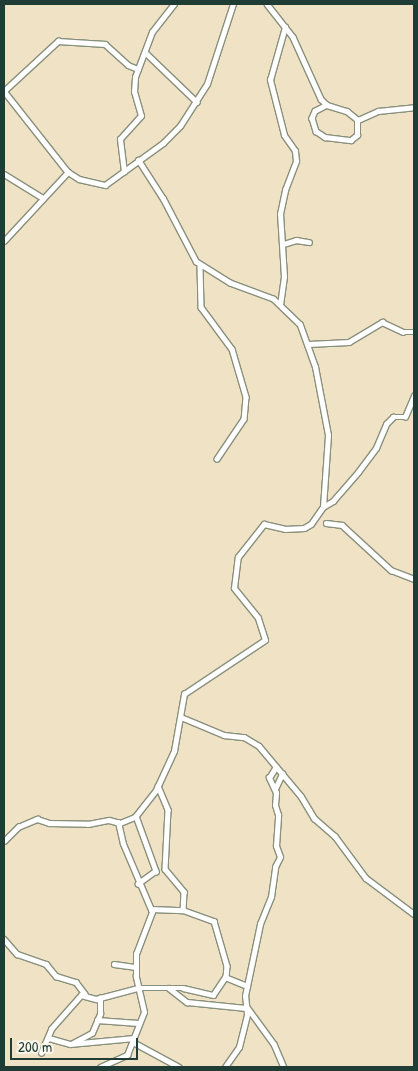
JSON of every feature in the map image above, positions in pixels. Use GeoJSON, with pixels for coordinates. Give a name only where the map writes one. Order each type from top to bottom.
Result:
{"type":"FeatureCollection","features":[{"type":"Feature","properties":{"kind":"street"},"geometry":{"type":"LineString","coordinates":[[124,172],[120,139],[141,116],[134,86],[138,69],[156,24],[174,4]]}},
{"type":"Feature","properties":{"kind":"street"},"geometry":{"type":"LineString","coordinates":[[138,69],[128,65],[105,44],[58,41],[4,91],[68,172],[101,186],[124,172],[176,132],[197,102],[210,76],[233,4]]}},
{"type":"Feature","properties":{"kind":"street"},"geometry":{"type":"LineString","coordinates":[[267,4],[298,47],[321,99],[328,106],[347,111],[357,120],[357,135],[351,140],[324,138],[316,131],[312,118],[315,111],[328,106]]}},
{"type":"Feature","properties":{"kind":"street"},"geometry":{"type":"LineString","coordinates":[[280,305],[284,290],[284,244],[280,214],[296,156],[285,138],[270,77],[285,27]]}},
{"type":"Feature","properties":{"kind":"street"},"geometry":{"type":"LineString","coordinates":[[145,52],[197,102]]}},
{"type":"Feature","properties":{"kind":"street"},"geometry":{"type":"LineString","coordinates":[[357,120],[378,111],[414,107]]}},
{"type":"Feature","properties":{"kind":"street"},"geometry":{"type":"LineString","coordinates":[[138,160],[200,266],[202,307],[232,349],[246,397],[244,419],[217,459]]}},
{"type":"Feature","properties":{"kind":"street"},"geometry":{"type":"LineString","coordinates":[[4,241],[68,172]]}},
{"type":"Feature","properties":{"kind":"street"},"geometry":{"type":"LineString","coordinates":[[4,174],[43,198]]}},
{"type":"Feature","properties":{"kind":"street"},"geometry":{"type":"LineString","coordinates":[[284,244],[296,240],[309,242]]}},
{"type":"Feature","properties":{"kind":"street"},"geometry":{"type":"LineString","coordinates":[[4,841],[18,827],[37,819],[49,823],[118,823],[136,816],[158,786],[175,749],[181,717],[180,704],[187,692],[264,640],[258,618],[234,588],[238,557],[264,524],[285,529],[304,528],[311,524],[323,506],[328,435],[308,344],[300,325],[280,305],[200,266]]}},
{"type":"Feature","properties":{"kind":"street"},"geometry":{"type":"LineString","coordinates":[[308,344],[350,342],[382,322],[403,332],[414,332]]}},
{"type":"Feature","properties":{"kind":"street"},"geometry":{"type":"LineString","coordinates":[[323,506],[333,501],[358,472],[376,448],[386,424],[393,417],[404,418],[414,396]]}},
{"type":"Feature","properties":{"kind":"street"},"geometry":{"type":"LineString","coordinates":[[326,523],[342,525],[390,570],[414,579]]}},
{"type":"Feature","properties":{"kind":"street"},"geometry":{"type":"LineString","coordinates":[[181,717],[224,735],[244,737],[259,746],[366,878],[414,914]]}},
{"type":"Feature","properties":{"kind":"street"},"geometry":{"type":"LineString","coordinates":[[275,790],[269,778],[276,767]]}},
{"type":"Feature","properties":{"kind":"street"},"geometry":{"type":"LineString","coordinates":[[224,1067],[239,1046],[246,1007],[247,986],[260,924],[271,897],[274,867],[280,857],[276,846],[278,815],[275,806],[275,790],[282,774]]}},
{"type":"Feature","properties":{"kind":"street"},"geometry":{"type":"LineString","coordinates":[[158,786],[168,810],[165,869],[184,892],[183,910]]}},
{"type":"Feature","properties":{"kind":"street"},"geometry":{"type":"LineString","coordinates":[[136,816],[156,871],[138,884]]}},
{"type":"Feature","properties":{"kind":"street"},"geometry":{"type":"LineString","coordinates":[[100,1067],[124,1058],[134,1040],[144,1008],[138,988],[136,954],[151,909],[138,884],[118,823]]}},
{"type":"Feature","properties":{"kind":"street"},"geometry":{"type":"LineString","coordinates":[[41,1053],[57,1020],[79,996],[85,994],[100,998],[138,988],[169,988],[213,995],[226,977],[226,966],[216,922],[183,910],[151,909]]}},
{"type":"Feature","properties":{"kind":"street"},"geometry":{"type":"LineString","coordinates":[[4,939],[6,945],[22,956],[46,964],[56,976],[73,980],[85,994]]}},
{"type":"Feature","properties":{"kind":"street"},"geometry":{"type":"LineString","coordinates":[[114,964],[136,967]]}},
{"type":"Feature","properties":{"kind":"street"},"geometry":{"type":"LineString","coordinates":[[226,977],[247,986]]}},
{"type":"Feature","properties":{"kind":"street"},"geometry":{"type":"LineString","coordinates":[[169,988],[187,1002],[246,1007],[274,1044],[284,1067]]}},
{"type":"Feature","properties":{"kind":"street"},"geometry":{"type":"LineString","coordinates":[[72,1044],[90,1035],[97,1020],[100,998]]}},
{"type":"Feature","properties":{"kind":"street"},"geometry":{"type":"LineString","coordinates":[[97,1020],[138,1023]]}},
{"type":"Feature","properties":{"kind":"street"},"geometry":{"type":"LineString","coordinates":[[49,1038],[72,1044],[134,1040],[179,1067]]}}]}
